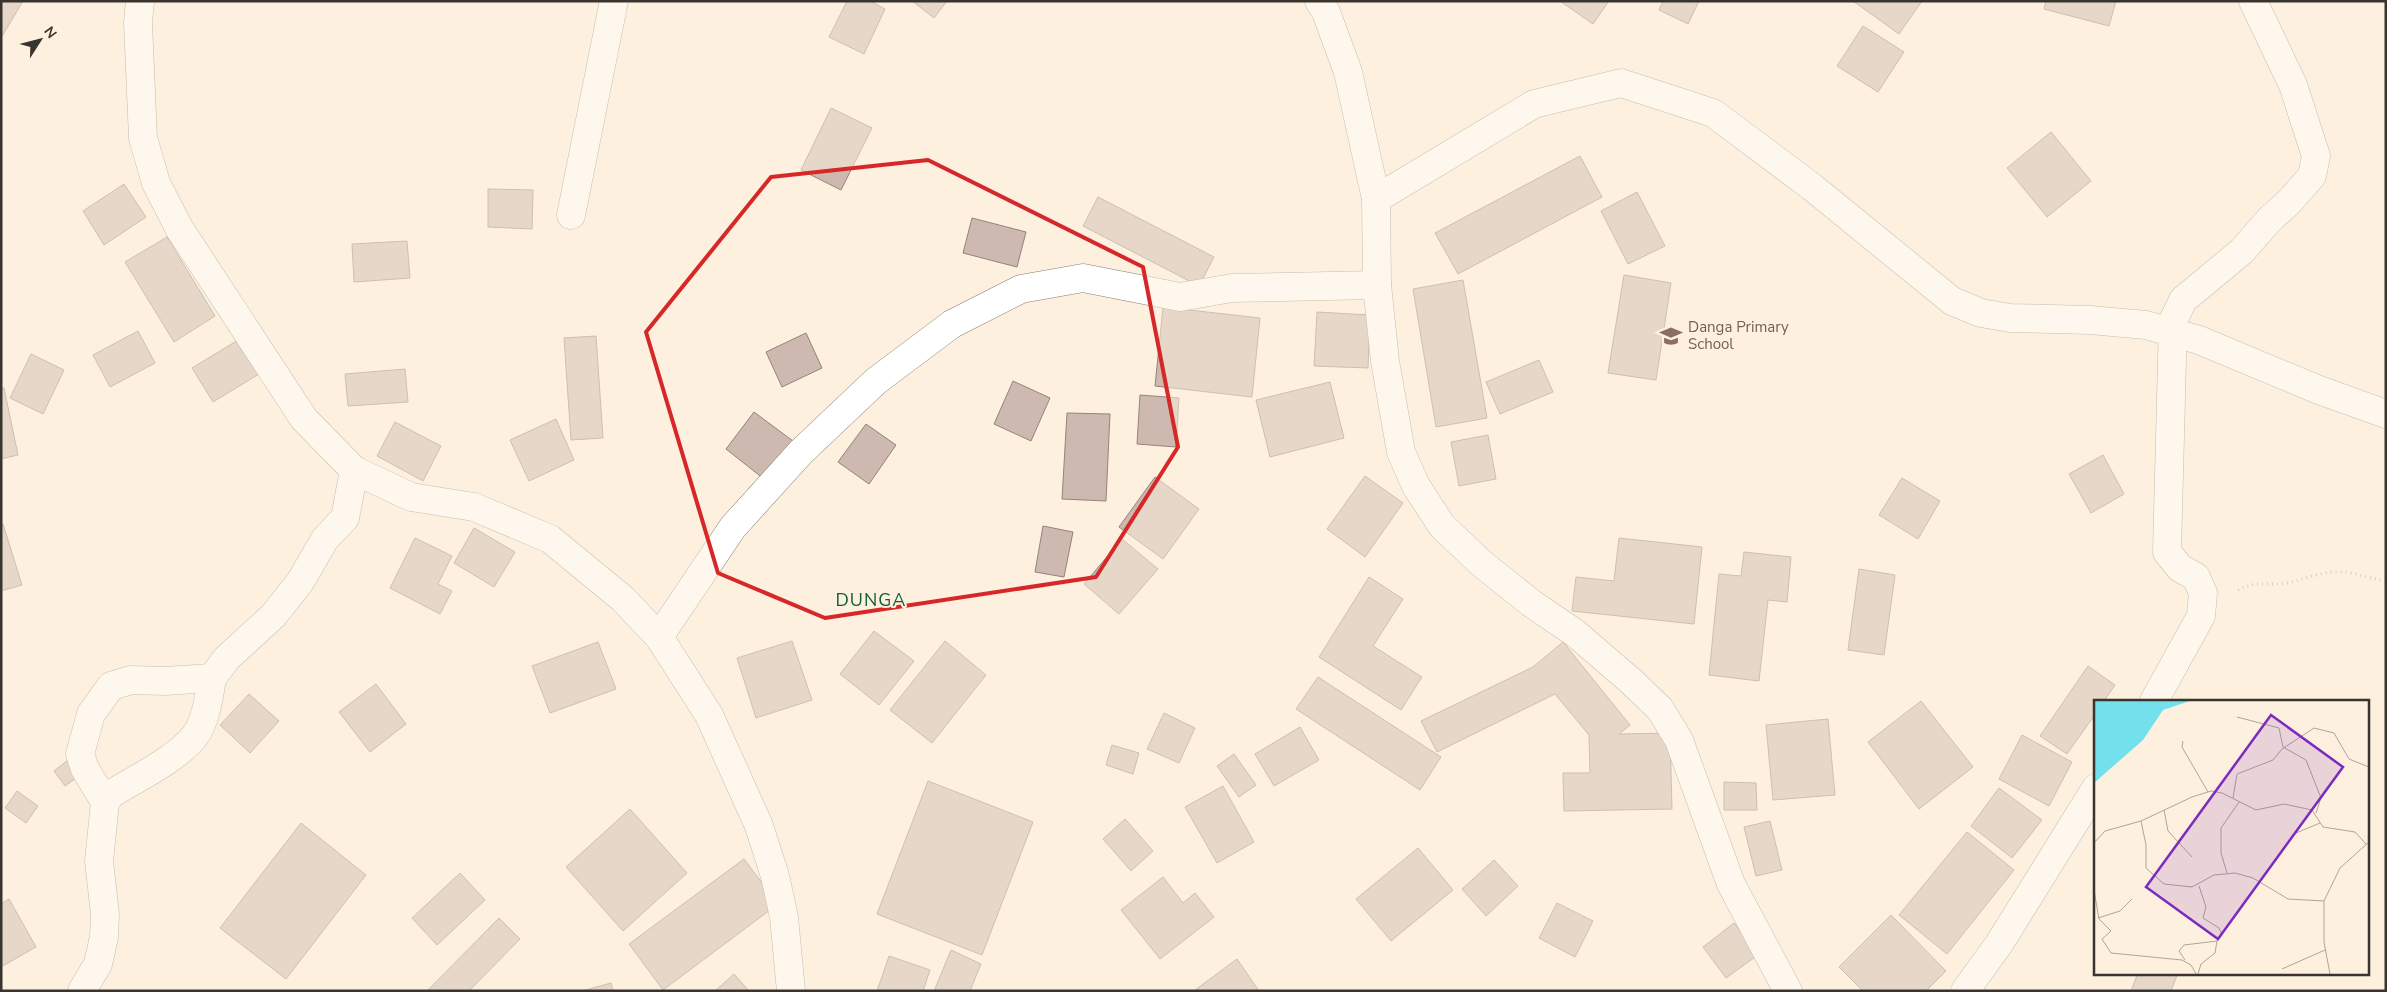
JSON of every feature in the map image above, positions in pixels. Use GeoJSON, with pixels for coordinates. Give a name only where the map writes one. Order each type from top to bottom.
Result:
{"type":"FeatureCollection","features":[{"type":"Feature","properties":{"kind":"street"},"geometry":{"type":"LineString","coordinates":[[140,1],[138,23],[143,138],[156,183],[179,228],[304,419],[354,470],[411,497],[474,507],[550,539],[623,599],[659,637],[709,715],[759,826],[775,876],[784,917],[791,991]]}},
{"type":"Feature","properties":{"kind":"street"},"geometry":{"type":"LineString","coordinates":[[571,215],[614,1]]}},
{"type":"Feature","properties":{"kind":"street"},"geometry":{"type":"LineString","coordinates":[[1318,1],[1326,12],[1348,72],[1376,199],[1377,285],[1385,361],[1400,452],[1416,486],[1442,526],[1481,564],[1531,604],[1575,633],[1660,709],[1679,740],[1731,884],[1788,991]]}},
{"type":"Feature","properties":{"kind":"street"},"geometry":{"type":"LineString","coordinates":[[2155,700],[2201,616],[2203,593],[2196,577],[2180,568],[2167,552],[2173,321],[2183,300],[2242,251],[2312,176],[2316,156],[2293,85],[2253,1]]}},
{"type":"Feature","properties":{"kind":"street"},"geometry":{"type":"LineString","coordinates":[[1376,199],[1534,104],[1621,83],[1713,113],[1812,187],[1952,300],[1981,313],[2010,318],[2090,320],[2146,326],[2199,340],[2311,386],[2386,414]]}},
{"type":"Feature","properties":{"kind":"street"},"geometry":{"type":"LineString","coordinates":[[659,637],[734,527],[801,452],[876,381],[944,330],[1021,289],[1083,278],[1180,297],[1232,288],[1377,285]]}},
{"type":"Feature","properties":{"kind":"street"},"geometry":{"type":"LineString","coordinates":[[82,991],[98,964],[104,937],[105,914],[100,861],[105,802],[111,794],[173,755],[195,736],[208,706],[212,678],[227,658],[273,616],[300,582],[325,539],[345,518],[354,470]]}},
{"type":"Feature","properties":{"kind":"street"},"geometry":{"type":"LineString","coordinates":[[105,802],[85,769],[80,754],[91,714],[111,686],[132,680],[164,681],[212,678]]}},
{"type":"Feature","properties":{"kind":"street"},"geometry":{"type":"LineString","coordinates":[[1966,991],[1999,944],[2094,791]]}},
{"type":"Feature","properties":{"kind":"path"},"geometry":{"type":"LineString","coordinates":[[2201,616],[2216,601],[2246,586],[2264,582],[2286,583],[2308,576],[2344,572],[2362,577],[2386,580]]}},
{"type":"Feature","properties":{"kind":"highlighted area"},"geometry":{"type":"Polygon","coordinates":[[[928,160],[1143,267],[1178,447],[1096,577],[825,618],[718,573],[646,332],[771,177],[928,160]]]}},
{"type":"Feature","properties":{"kind":"building"},"geometry":{"type":"Polygon","coordinates":[[[1,1],[23,1],[1,38],[1,1]]]}},
{"type":"Feature","properties":{"kind":"building"},"geometry":{"type":"Polygon","coordinates":[[[847,1],[870,1],[885,9],[864,54],[829,37],[847,1]]]}},
{"type":"Feature","properties":{"kind":"building"},"geometry":{"type":"Polygon","coordinates":[[[912,1],[947,1],[934,18],[912,1]]]}},
{"type":"Feature","properties":{"kind":"building"},"geometry":{"type":"Polygon","coordinates":[[[1560,1],[1609,1],[1593,24],[1560,1]]]}},
{"type":"Feature","properties":{"kind":"building"},"geometry":{"type":"Polygon","coordinates":[[[1663,1],[1699,1],[1688,24],[1659,10],[1663,1]]]}},
{"type":"Feature","properties":{"kind":"building"},"geometry":{"type":"Polygon","coordinates":[[[1853,1],[1922,1],[1899,34],[1853,1]]]}},
{"type":"Feature","properties":{"kind":"building"},"geometry":{"type":"Polygon","coordinates":[[[2046,1],[2116,1],[2109,26],[2044,9],[2046,1]]]}},
{"type":"Feature","properties":{"kind":"building"},"geometry":{"type":"Polygon","coordinates":[[[1863,26],[1904,52],[1878,92],[1837,66],[1863,26]]]}},
{"type":"Feature","properties":{"kind":"building"},"geometry":{"type":"Polygon","coordinates":[[[831,108],[872,128],[841,190],[801,170],[831,108]]]}},
{"type":"Feature","properties":{"kind":"building"},"geometry":{"type":"Polygon","coordinates":[[[2051,132],[2091,181],[2047,217],[2007,168],[2051,132]]]}},
{"type":"Feature","properties":{"kind":"building"},"geometry":{"type":"Polygon","coordinates":[[[1580,156],[1602,197],[1458,274],[1435,233],[1580,156]]]}},
{"type":"Feature","properties":{"kind":"building"},"geometry":{"type":"Polygon","coordinates":[[[124,184],[146,217],[104,245],[83,211],[124,184]]]}},
{"type":"Feature","properties":{"kind":"building"},"geometry":{"type":"Polygon","coordinates":[[[488,189],[533,190],[532,229],[488,227],[488,189]]]}},
{"type":"Feature","properties":{"kind":"building"},"geometry":{"type":"Polygon","coordinates":[[[1637,192],[1665,246],[1628,264],[1601,211],[1637,192]]]}},
{"type":"Feature","properties":{"kind":"building"},"geometry":{"type":"Polygon","coordinates":[[[1098,197],[1214,257],[1199,286],[1083,226],[1098,197]]]}},
{"type":"Feature","properties":{"kind":"building"},"geometry":{"type":"Polygon","coordinates":[[[972,218],[1026,232],[1017,267],[963,253],[972,218]]]}},
{"type":"Feature","properties":{"kind":"building"},"geometry":{"type":"Polygon","coordinates":[[[167,237],[215,316],[174,342],[125,262],[167,237]]]}},
{"type":"Feature","properties":{"kind":"building"},"geometry":{"type":"Polygon","coordinates":[[[407,241],[410,278],[354,282],[352,244],[407,241]]]}},
{"type":"Feature","properties":{"kind":"building"},"geometry":{"type":"Polygon","coordinates":[[[1624,275],[1671,283],[1656,380],[1608,373],[1624,275]]]}},
{"type":"Feature","properties":{"kind":"building"},"geometry":{"type":"Polygon","coordinates":[[[1463,280],[1487,418],[1436,427],[1413,289],[1463,280]]]}},
{"type":"Feature","properties":{"kind":"building"},"geometry":{"type":"Polygon","coordinates":[[[1163,307],[1260,318],[1252,397],[1155,386],[1163,307]]]}},
{"type":"Feature","properties":{"kind":"building"},"geometry":{"type":"Polygon","coordinates":[[[1317,312],[1370,315],[1368,368],[1314,366],[1317,312]]]}},
{"type":"Feature","properties":{"kind":"building"},"geometry":{"type":"Polygon","coordinates":[[[138,331],[155,363],[110,387],[93,355],[138,331]]]}},
{"type":"Feature","properties":{"kind":"building"},"geometry":{"type":"Polygon","coordinates":[[[806,333],[822,368],[782,387],[766,352],[806,333]]]}},
{"type":"Feature","properties":{"kind":"building"},"geometry":{"type":"Polygon","coordinates":[[[596,336],[603,438],[571,440],[564,338],[596,336]]]}},
{"type":"Feature","properties":{"kind":"building"},"geometry":{"type":"Polygon","coordinates":[[[238,340],[259,374],[213,402],[192,368],[238,340]]]}},
{"type":"Feature","properties":{"kind":"building"},"geometry":{"type":"Polygon","coordinates":[[[31,354],[64,370],[43,414],[10,398],[31,354]]]}},
{"type":"Feature","properties":{"kind":"building"},"geometry":{"type":"Polygon","coordinates":[[[1539,360],[1553,392],[1500,414],[1486,382],[1539,360]]]}},
{"type":"Feature","properties":{"kind":"building"},"geometry":{"type":"Polygon","coordinates":[[[405,369],[408,402],[348,406],[345,374],[405,369]]]}},
{"type":"Feature","properties":{"kind":"building"},"geometry":{"type":"Polygon","coordinates":[[[1013,381],[1050,398],[1031,441],[994,424],[1013,381]]]}},
{"type":"Feature","properties":{"kind":"building"},"geometry":{"type":"Polygon","coordinates":[[[1330,382],[1344,438],[1270,457],[1256,400],[1330,382]]]}},
{"type":"Feature","properties":{"kind":"building"},"geometry":{"type":"Polygon","coordinates":[[[1,388],[4,388],[18,455],[1,459],[1,388]]]}},
{"type":"Feature","properties":{"kind":"building"},"geometry":{"type":"Polygon","coordinates":[[[1140,395],[1179,398],[1176,447],[1137,444],[1140,395]]]}},
{"type":"Feature","properties":{"kind":"building"},"geometry":{"type":"Polygon","coordinates":[[[754,412],[793,441],[764,479],[726,449],[754,412]]]}},
{"type":"Feature","properties":{"kind":"building"},"geometry":{"type":"Polygon","coordinates":[[[1067,413],[1110,414],[1106,501],[1062,499],[1067,413]]]}},
{"type":"Feature","properties":{"kind":"building"},"geometry":{"type":"Polygon","coordinates":[[[556,419],[574,460],[529,481],[510,440],[556,419]]]}},
{"type":"Feature","properties":{"kind":"building"},"geometry":{"type":"Polygon","coordinates":[[[395,422],[441,446],[423,481],[377,456],[395,422]]]}},
{"type":"Feature","properties":{"kind":"building"},"geometry":{"type":"Polygon","coordinates":[[[866,424],[896,445],[869,484],[838,462],[866,424]]]}},
{"type":"Feature","properties":{"kind":"building"},"geometry":{"type":"Polygon","coordinates":[[[1488,435],[1496,479],[1459,486],[1451,442],[1488,435]]]}},
{"type":"Feature","properties":{"kind":"building"},"geometry":{"type":"Polygon","coordinates":[[[2103,455],[2124,494],[2091,513],[2069,474],[2103,455]]]}},
{"type":"Feature","properties":{"kind":"building"},"geometry":{"type":"Polygon","coordinates":[[[1365,476],[1403,503],[1365,557],[1327,529],[1365,476]]]}},
{"type":"Feature","properties":{"kind":"building"},"geometry":{"type":"Polygon","coordinates":[[[1155,477],[1199,509],[1163,559],[1119,527],[1155,477]]]}},
{"type":"Feature","properties":{"kind":"building"},"geometry":{"type":"Polygon","coordinates":[[[1902,478],[1940,501],[1918,539],[1879,515],[1902,478]]]}},
{"type":"Feature","properties":{"kind":"building"},"geometry":{"type":"Polygon","coordinates":[[[3,524],[22,585],[1,591],[1,525],[3,524]]]}},
{"type":"Feature","properties":{"kind":"building"},"geometry":{"type":"Polygon","coordinates":[[[1043,526],[1073,532],[1064,577],[1035,572],[1043,526]]]}},
{"type":"Feature","properties":{"kind":"building"},"geometry":{"type":"Polygon","coordinates":[[[474,528],[515,552],[494,587],[454,563],[474,528]]]}},
{"type":"Feature","properties":{"kind":"building"},"geometry":{"type":"Polygon","coordinates":[[[415,538],[452,556],[438,584],[452,591],[440,614],[390,588],[415,538]]]}},
{"type":"Feature","properties":{"kind":"building"},"geometry":{"type":"Polygon","coordinates":[[[1619,538],[1702,547],[1694,624],[1572,611],[1576,577],[1614,581],[1619,538]]]}},
{"type":"Feature","properties":{"kind":"building"},"geometry":{"type":"Polygon","coordinates":[[[1122,539],[1158,569],[1119,614],[1084,584],[1122,539]]]}},
{"type":"Feature","properties":{"kind":"building"},"geometry":{"type":"Polygon","coordinates":[[[1744,552],[1791,557],[1787,602],[1768,600],[1759,681],[1709,675],[1719,574],[1741,576],[1744,552]]]}},
{"type":"Feature","properties":{"kind":"building"},"geometry":{"type":"Polygon","coordinates":[[[1859,569],[1895,575],[1884,655],[1848,650],[1859,569]]]}},
{"type":"Feature","properties":{"kind":"building"},"geometry":{"type":"Polygon","coordinates":[[[1369,577],[1403,599],[1373,646],[1422,677],[1401,710],[1319,657],[1369,577]]]}},
{"type":"Feature","properties":{"kind":"building"},"geometry":{"type":"Polygon","coordinates":[[[874,631],[914,661],[879,705],[840,674],[874,631]]]}},
{"type":"Feature","properties":{"kind":"building"},"geometry":{"type":"Polygon","coordinates":[[[792,641],[812,700],[756,718],[737,658],[792,641]]]}},
{"type":"Feature","properties":{"kind":"building"},"geometry":{"type":"Polygon","coordinates":[[[945,641],[986,675],[932,743],[890,710],[945,641]]]}},
{"type":"Feature","properties":{"kind":"building"},"geometry":{"type":"Polygon","coordinates":[[[598,642],[616,689],[550,713],[532,666],[598,642]]]}},
{"type":"Feature","properties":{"kind":"building"},"geometry":{"type":"Polygon","coordinates":[[[1563,642],[1630,725],[1619,734],[1670,733],[1672,809],[1564,811],[1563,773],[1590,773],[1589,735],[1555,694],[1437,752],[1421,721],[1533,667],[1563,642]]]}},
{"type":"Feature","properties":{"kind":"building"},"geometry":{"type":"Polygon","coordinates":[[[2088,666],[2115,685],[2105,700],[2094,700],[2094,716],[2067,754],[2040,736],[2088,666]]]}},
{"type":"Feature","properties":{"kind":"building"},"geometry":{"type":"Polygon","coordinates":[[[1318,677],[1441,757],[1420,790],[1296,709],[1318,677]]]}},
{"type":"Feature","properties":{"kind":"building"},"geometry":{"type":"Polygon","coordinates":[[[376,684],[406,724],[370,752],[339,712],[376,684]]]}},
{"type":"Feature","properties":{"kind":"building"},"geometry":{"type":"Polygon","coordinates":[[[249,694],[279,721],[250,753],[220,725],[249,694]]]}},
{"type":"Feature","properties":{"kind":"building"},"geometry":{"type":"Polygon","coordinates":[[[1921,701],[1973,767],[1919,809],[1868,742],[1921,701]]]}},
{"type":"Feature","properties":{"kind":"building"},"geometry":{"type":"Polygon","coordinates":[[[1164,713],[1195,728],[1179,763],[1147,749],[1164,713]]]}},
{"type":"Feature","properties":{"kind":"building"},"geometry":{"type":"Polygon","coordinates":[[[1828,719],[1835,795],[1773,800],[1766,725],[1828,719]]]}},
{"type":"Feature","properties":{"kind":"building"},"geometry":{"type":"Polygon","coordinates":[[[1300,727],[1319,760],[1274,786],[1255,754],[1300,727]]]}},
{"type":"Feature","properties":{"kind":"building"},"geometry":{"type":"Polygon","coordinates":[[[2022,735],[2072,762],[2049,806],[1999,779],[2022,735]]]}},
{"type":"Feature","properties":{"kind":"building"},"geometry":{"type":"Polygon","coordinates":[[[1112,745],[1139,753],[1133,774],[1106,765],[1112,745]]]}},
{"type":"Feature","properties":{"kind":"building"},"geometry":{"type":"Polygon","coordinates":[[[1234,754],[1256,785],[1239,797],[1217,766],[1234,754]]]}},
{"type":"Feature","properties":{"kind":"building"},"geometry":{"type":"Polygon","coordinates":[[[68,760],[79,776],[65,786],[54,771],[68,760]]]}},
{"type":"Feature","properties":{"kind":"building"},"geometry":{"type":"Polygon","coordinates":[[[928,781],[1033,822],[982,955],[877,914],[928,781]]]}},
{"type":"Feature","properties":{"kind":"building"},"geometry":{"type":"Polygon","coordinates":[[[1724,782],[1756,783],[1757,810],[1724,810],[1724,782]]]}},
{"type":"Feature","properties":{"kind":"building"},"geometry":{"type":"Polygon","coordinates":[[[1223,786],[1254,842],[1217,863],[1185,807],[1223,786]]]}},
{"type":"Feature","properties":{"kind":"building"},"geometry":{"type":"Polygon","coordinates":[[[1999,788],[2042,820],[2012,858],[1971,826],[1999,788]]]}},
{"type":"Feature","properties":{"kind":"building"},"geometry":{"type":"Polygon","coordinates":[[[17,791],[38,806],[26,823],[5,808],[17,791]]]}},
{"type":"Feature","properties":{"kind":"building"},"geometry":{"type":"Polygon","coordinates":[[[630,809],[687,873],[623,931],[566,867],[630,809]]]}},
{"type":"Feature","properties":{"kind":"building"},"geometry":{"type":"Polygon","coordinates":[[[1125,819],[1153,851],[1131,871],[1103,839],[1125,819]]]}},
{"type":"Feature","properties":{"kind":"building"},"geometry":{"type":"Polygon","coordinates":[[[1770,821],[1782,870],[1756,876],[1744,827],[1770,821]]]}},
{"type":"Feature","properties":{"kind":"building"},"geometry":{"type":"Polygon","coordinates":[[[301,823],[366,875],[286,979],[220,928],[301,823]]]}},
{"type":"Feature","properties":{"kind":"building"},"geometry":{"type":"Polygon","coordinates":[[[1967,832],[2014,870],[1947,954],[1899,915],[1967,832]]]}},
{"type":"Feature","properties":{"kind":"building"},"geometry":{"type":"Polygon","coordinates":[[[1418,848],[1453,890],[1391,941],[1356,899],[1418,848]]]}},
{"type":"Feature","properties":{"kind":"building"},"geometry":{"type":"Polygon","coordinates":[[[744,859],[778,904],[663,990],[629,944],[744,859]]]}},
{"type":"Feature","properties":{"kind":"building"},"geometry":{"type":"Polygon","coordinates":[[[1494,860],[1518,886],[1486,916],[1462,889],[1494,860]]]}},
{"type":"Feature","properties":{"kind":"building"},"geometry":{"type":"Polygon","coordinates":[[[460,873],[485,900],[437,945],[412,918],[460,873]]]}},
{"type":"Feature","properties":{"kind":"building"},"geometry":{"type":"Polygon","coordinates":[[[1163,877],[1183,903],[1195,893],[1214,917],[1160,959],[1121,910],[1163,877]]]}},
{"type":"Feature","properties":{"kind":"building"},"geometry":{"type":"Polygon","coordinates":[[[9,899],[36,947],[1,967],[1,904],[9,899]]]}},
{"type":"Feature","properties":{"kind":"building"},"geometry":{"type":"Polygon","coordinates":[[[1557,903],[1593,921],[1575,957],[1539,938],[1557,903]]]}},
{"type":"Feature","properties":{"kind":"building"},"geometry":{"type":"Polygon","coordinates":[[[1891,915],[1946,971],[1926,991],[1863,991],[1839,967],[1891,915]]]}},
{"type":"Feature","properties":{"kind":"building"},"geometry":{"type":"Polygon","coordinates":[[[499,918],[520,939],[469,991],[427,991],[499,918]]]}},
{"type":"Feature","properties":{"kind":"building"},"geometry":{"type":"Polygon","coordinates":[[[1734,923],[1758,955],[1726,978],[1703,947],[1734,923]]]}},
{"type":"Feature","properties":{"kind":"building"},"geometry":{"type":"Polygon","coordinates":[[[951,950],[981,964],[970,991],[934,991],[951,950]]]}},
{"type":"Feature","properties":{"kind":"building"},"geometry":{"type":"Polygon","coordinates":[[[889,956],[930,970],[923,991],[877,991],[889,956]]]}},
{"type":"Feature","properties":{"kind":"building"},"geometry":{"type":"Polygon","coordinates":[[[1237,959],[1259,991],[1195,991],[1195,990],[1237,959]]]}},
{"type":"Feature","properties":{"kind":"building"},"geometry":{"type":"Polygon","coordinates":[[[734,974],[749,991],[715,991],[734,974]]]}},
{"type":"Feature","properties":{"kind":"building"},"geometry":{"type":"Polygon","coordinates":[[[2138,974],[2178,974],[2171,991],[2131,991],[2138,974]]]}},
{"type":"Feature","properties":{"kind":"building"},"geometry":{"type":"Polygon","coordinates":[[[611,983],[613,991],[582,991],[611,983]]]}},
{"type":"Feature","properties":{"kind":"place","name":"Danga Primary School"},"geometry":{"type":"Point","coordinates":[1671,336]}},
{"type":"Feature","properties":{"kind":"district","name":"DUNGA"},"geometry":{"type":"Point","coordinates":[871,600]}}]}
